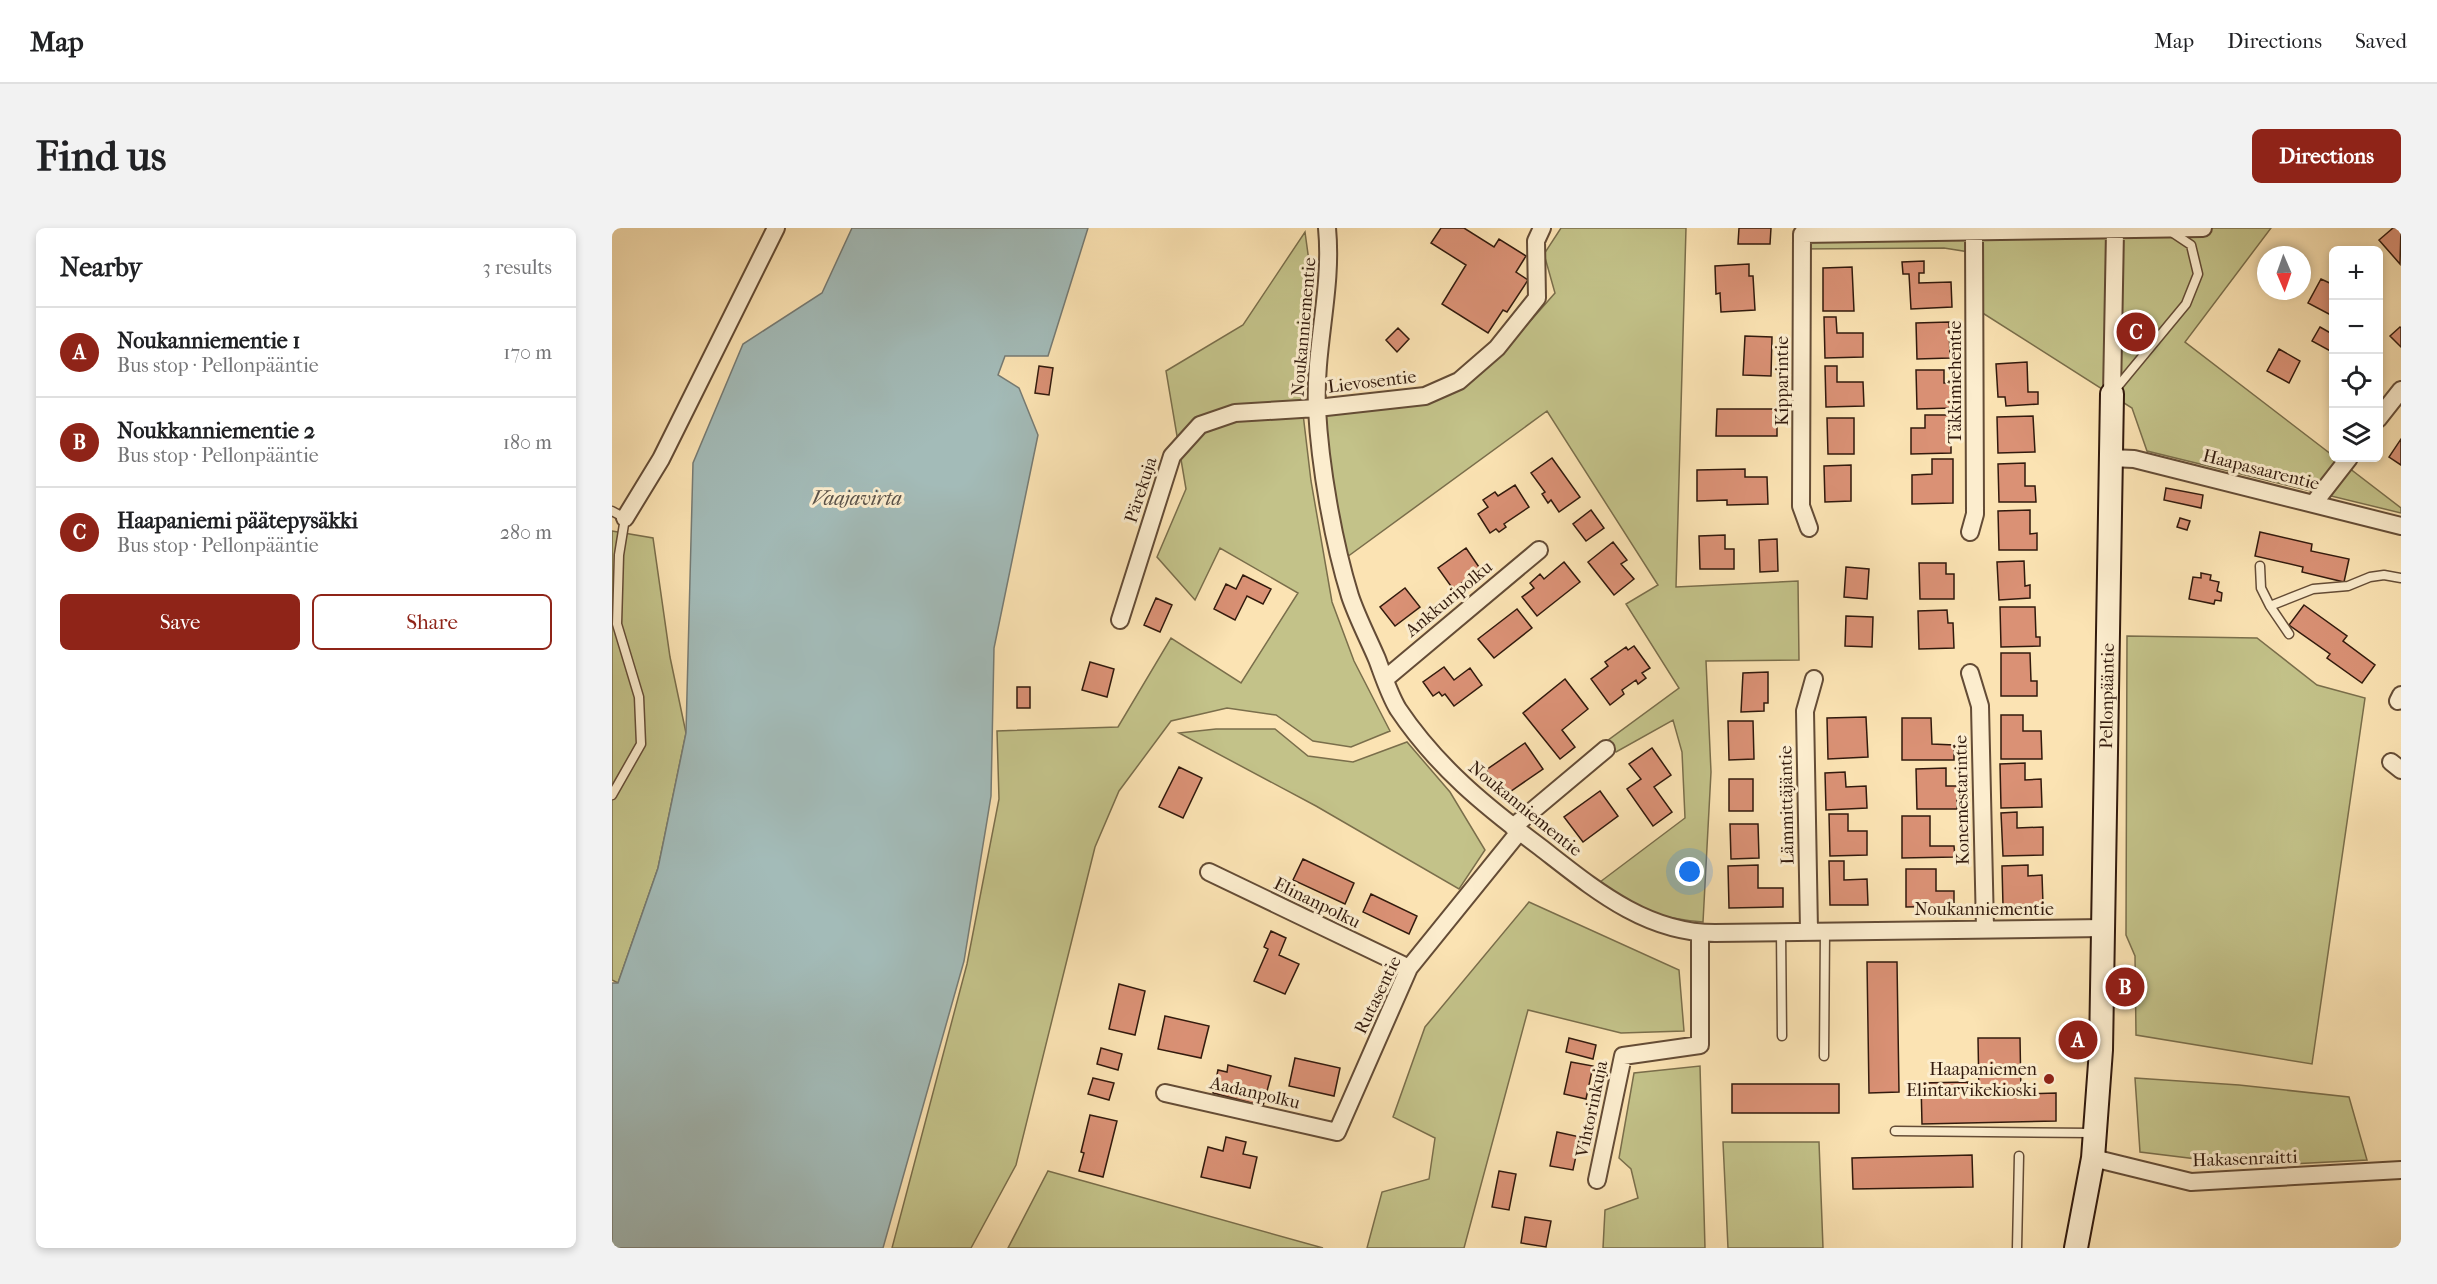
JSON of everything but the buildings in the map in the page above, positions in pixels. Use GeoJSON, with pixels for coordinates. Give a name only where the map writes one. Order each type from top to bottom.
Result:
{"type":"FeatureCollection","features":[{"type":"Feature","properties":{"kind":"street"},"geometry":{"type":"LineString","coordinates":[[619,514],[661,459],[776,228]]}},
{"type":"Feature","properties":{"kind":"street","name":"Noukanniementie"},"geometry":{"type":"LineString","coordinates":[[1328,228],[1331,262],[1317,367],[1317,408],[1324,480],[1351,596],[1385,679],[1397,706],[1428,748],[1455,779],[1516,830],[1600,893],[1642,918],[1700,933],[1781,930],[2103,928]]}},
{"type":"Feature","properties":{"kind":"street","name":"Lievosentie"},"geometry":{"type":"LineString","coordinates":[[1317,408],[1425,396],[1459,381],[1497,348],[1537,298],[1536,241],[1542,228]]}},
{"type":"Feature","properties":{"kind":"street"},"geometry":{"type":"LineString","coordinates":[[1974,231],[2115,231],[2203,228]]}},
{"type":"Feature","properties":{"kind":"street","name":"Kipparintie"},"geometry":{"type":"LineString","coordinates":[[1809,528],[1801,507],[1802,234],[1974,231]]}},
{"type":"Feature","properties":{"kind":"street","name":"Täkkimiehentie"},"geometry":{"type":"LineString","coordinates":[[1970,532],[1975,514],[1974,231]]}},
{"type":"Feature","properties":{"kind":"street","name":"Pellonpääntie"},"geometry":{"type":"LineString","coordinates":[[2076,1248],[2093,1158],[2101,1050],[2115,231]]}},
{"type":"Feature","properties":{"kind":"street"},"geometry":{"type":"LineString","coordinates":[[2383,414],[2401,390]]}},
{"type":"Feature","properties":{"kind":"street","name":"Pärekuja"},"geometry":{"type":"LineString","coordinates":[[1120,620],[1172,456],[1200,425],[1235,413],[1317,408]]}},
{"type":"Feature","properties":{"kind":"street","name":"Haapasaarentie"},"geometry":{"type":"LineString","coordinates":[[2110,458],[2134,459],[2401,526]]}},
{"type":"Feature","properties":{"kind":"street"},"geometry":{"type":"LineString","coordinates":[[2314,503],[2346,462]]}},
{"type":"Feature","properties":{"kind":"street","name":"Ankkuripolku"},"geometry":{"type":"LineString","coordinates":[[1385,679],[1539,550]]}},
{"type":"Feature","properties":{"kind":"street","name":"Konemestarintie"},"geometry":{"type":"LineString","coordinates":[[1970,673],[1980,706],[1984,928]]}},
{"type":"Feature","properties":{"kind":"street","name":"Lämmittäjäntie"},"geometry":{"type":"LineString","coordinates":[[1814,679],[1805,711],[1817,930]]}},
{"type":"Feature","properties":{"kind":"street","name":"Rutasentie"},"geometry":{"type":"LineString","coordinates":[[1337,1132],[1409,968],[1516,830],[1606,749]]}},
{"type":"Feature","properties":{"kind":"street","name":"Elinanpolku"},"geometry":{"type":"LineString","coordinates":[[1209,872],[1409,968]]}},
{"type":"Feature","properties":{"kind":"street","name":"Vihtorinkuja"},"geometry":{"type":"LineString","coordinates":[[1597,1180],[1623,1056],[1700,1045],[1700,933]]}},
{"type":"Feature","properties":{"kind":"street","name":"Aadanpolku"},"geometry":{"type":"LineString","coordinates":[[1165,1093],[1337,1132]]}},
{"type":"Feature","properties":{"kind":"street","name":"Hakasenraitti"},"geometry":{"type":"LineString","coordinates":[[2093,1158],[2191,1182],[2401,1170]]}},
{"type":"Feature","properties":{"kind":"lane"},"geometry":{"type":"LineString","coordinates":[[2112,394],[2186,304],[2198,274],[2191,245],[2167,229]]}},
{"type":"Feature","properties":{"kind":"lane"},"geometry":{"type":"LineString","coordinates":[[612,795],[641,744],[639,698],[617,624],[619,514]]}},
{"type":"Feature","properties":{"kind":"lane"},"geometry":{"type":"LineString","coordinates":[[2260,566],[2261,588],[2289,634]]}},
{"type":"Feature","properties":{"kind":"lane"},"geometry":{"type":"LineString","coordinates":[[2270,606],[2313,589],[2348,586],[2370,577],[2384,575],[2401,578]]}},
{"type":"Feature","properties":{"kind":"lane"},"geometry":{"type":"LineString","coordinates":[[1781,930],[1782,1036]]}},
{"type":"Feature","properties":{"kind":"lane"},"geometry":{"type":"LineString","coordinates":[[1817,930],[1824,1056]]}},
{"type":"Feature","properties":{"kind":"lane"},"geometry":{"type":"LineString","coordinates":[[1895,1131],[2095,1133]]}},
{"type":"Feature","properties":{"kind":"lane"},"geometry":{"type":"LineString","coordinates":[[2017,1248],[2019,1156]]}},
{"type":"Feature","properties":{"kind":"shaded area"},"geometry":{"type":"Polygon","coordinates":[[[1561,228],[1686,228],[1676,587],[1798,581],[1799,660],[1706,661],[1711,772],[1703,922],[1661,916],[1635,907],[1622,900],[1600,882],[1685,818],[1682,752],[1673,720],[1616,752],[1607,741],[1679,688],[1626,604],[1658,585],[1547,411],[1347,557],[1331,478],[1323,415],[1428,401],[1502,353],[1555,293],[1544,254],[1561,228]]]}},
{"type":"Feature","properties":{"kind":"shaded area"},"geometry":{"type":"Polygon","coordinates":[[[1797,228],[2271,228],[2185,342],[2329,453],[2329,462],[2341,462],[2401,508],[2401,513],[2147,451],[2132,408],[1970,305],[1969,252],[1944,248],[1797,249],[1797,228]]]}},
{"type":"Feature","properties":{"kind":"shaded area"},"geometry":{"type":"Polygon","coordinates":[[[1305,232],[1311,276],[1299,380],[1311,481],[1332,602],[1354,661],[1390,731],[1351,747],[1313,741],[1276,715],[1227,708],[1171,721],[1119,791],[1095,847],[1016,1165],[971,1248],[892,1248],[967,964],[999,799],[997,731],[1118,727],[1171,638],[1241,683],[1298,593],[1220,548],[1195,600],[1157,557],[1186,489],[1166,371],[1243,325],[1305,232]]]}},
{"type":"Feature","properties":{"kind":"shaded area"},"geometry":{"type":"Polygon","coordinates":[[[612,531],[653,538],[670,657],[686,733],[658,868],[618,983],[612,980],[612,531]]]}},
{"type":"Feature","properties":{"kind":"shaded area"},"geometry":{"type":"Polygon","coordinates":[[[2127,636],[2257,638],[2317,685],[2365,698],[2312,1064],[2136,1035],[2135,956],[2126,935],[2127,636]]]}},
{"type":"Feature","properties":{"kind":"shaded area"},"geometry":{"type":"Polygon","coordinates":[[[1216,729],[1275,729],[1308,756],[1353,762],[1407,742],[1450,792],[1485,850],[1459,889],[1316,806],[1179,733],[1216,729]]]}},
{"type":"Feature","properties":{"kind":"shaded area"},"geometry":{"type":"Polygon","coordinates":[[[1529,902],[1679,970],[1684,1031],[1621,1033],[1528,1010],[1464,1248],[1367,1248],[1382,1192],[1429,1179],[1435,1138],[1393,1117],[1425,1027],[1529,902]]]}},
{"type":"Feature","properties":{"kind":"shaded area"},"geometry":{"type":"Polygon","coordinates":[[[1700,1066],[1705,1248],[1603,1248],[1605,1210],[1638,1198],[1631,1169],[1619,1158],[1634,1073],[1700,1066]]]}},
{"type":"Feature","properties":{"kind":"shaded area"},"geometry":{"type":"Polygon","coordinates":[[[2135,1078],[2239,1085],[2349,1097],[2367,1160],[2254,1166],[2140,1152],[2135,1078]]]}},
{"type":"Feature","properties":{"kind":"shaded area"},"geometry":{"type":"Polygon","coordinates":[[[1723,1142],[1819,1142],[1823,1248],[1728,1248],[1723,1142]]]}},
{"type":"Feature","properties":{"kind":"shaded area"},"geometry":{"type":"Polygon","coordinates":[[[1048,1171],[1323,1248],[1008,1248],[1048,1171]]]}},
{"type":"Feature","properties":{"kind":"water","name":"Vaajavirta"},"geometry":{"type":"Polygon","coordinates":[[[852,228],[1088,228],[1048,356],[1005,356],[998,375],[1019,388],[1038,435],[994,648],[991,796],[964,961],[883,1248],[612,1248],[612,983],[618,983],[658,868],[686,733],[693,463],[743,344],[822,293],[852,228]]]}},
{"type":"Feature","properties":{"kind":"place","name":"Haapaniemi päätepysäkki"},"geometry":{"type":"Point","coordinates":[2136,332]}},
{"type":"Feature","properties":{"kind":"place","name":"Noukkanniementie 2"},"geometry":{"type":"Point","coordinates":[2125,987]}},
{"type":"Feature","properties":{"kind":"place","name":"Noukanniementie 1"},"geometry":{"type":"Point","coordinates":[2078,1040]}},
{"type":"Feature","properties":{"kind":"place","name":"Haapaniemen Elintarvikekioski"},"geometry":{"type":"Point","coordinates":[2049,1079]}}]}
